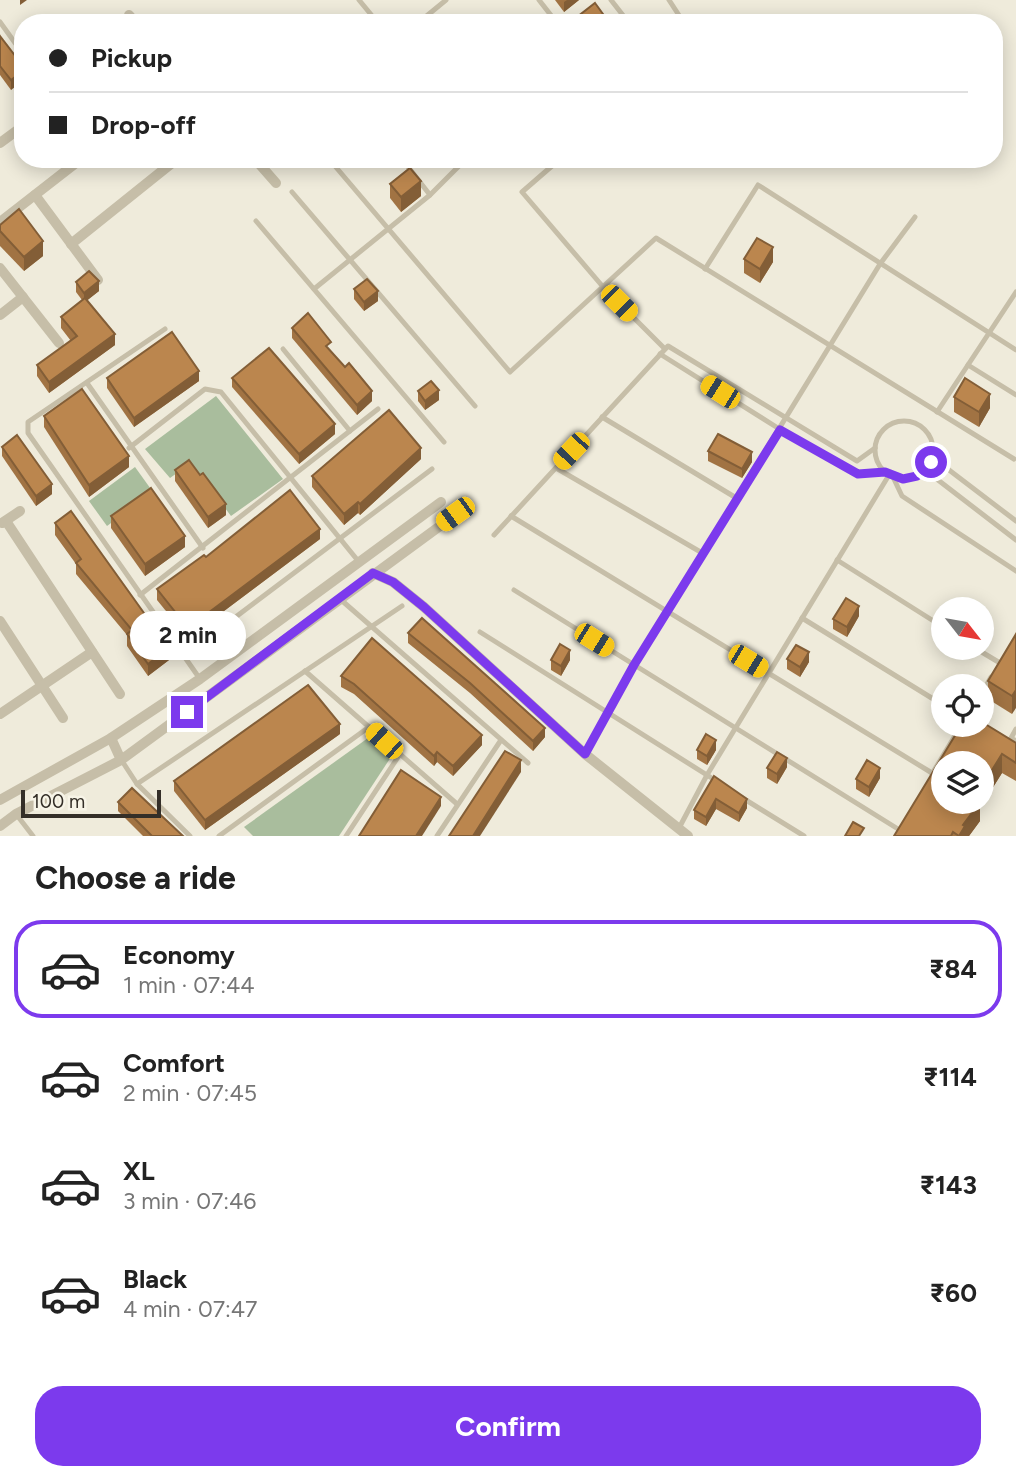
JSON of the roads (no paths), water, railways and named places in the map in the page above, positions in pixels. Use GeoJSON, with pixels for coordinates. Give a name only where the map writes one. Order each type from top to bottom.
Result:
{"type":"FeatureCollection","features":[{"type":"Feature","properties":{"kind":"street"},"geometry":{"type":"LineString","coordinates":[[0,222],[70,168]]}},
{"type":"Feature","properties":{"kind":"street"},"geometry":{"type":"LineString","coordinates":[[71,244],[166,168]]}},
{"type":"Feature","properties":{"kind":"street"},"geometry":{"type":"LineString","coordinates":[[263,168],[276,183]]}},
{"type":"Feature","properties":{"kind":"street"},"geometry":{"type":"LineString","coordinates":[[35,195],[99,280]]}},
{"type":"Feature","properties":{"kind":"street"},"geometry":{"type":"LineString","coordinates":[[0,268],[59,342]]}},
{"type":"Feature","properties":{"kind":"street"},"geometry":{"type":"LineString","coordinates":[[0,315],[23,297]]}},
{"type":"Feature","properties":{"kind":"street"},"geometry":{"type":"LineString","coordinates":[[0,800],[111,738],[200,679],[441,502]]}},
{"type":"Feature","properties":{"kind":"street"},"geometry":{"type":"LineString","coordinates":[[20,511],[3,523],[120,694]]}},
{"type":"Feature","properties":{"kind":"street"},"geometry":{"type":"LineString","coordinates":[[0,826],[16,814],[121,760],[455,514]]}},
{"type":"Feature","properties":{"kind":"street"},"geometry":{"type":"LineString","coordinates":[[373,573],[393,582],[424,607],[585,754],[683,833]]}},
{"type":"Feature","properties":{"kind":"street"},"geometry":{"type":"LineString","coordinates":[[0,621],[63,718]]}},
{"type":"Feature","properties":{"kind":"street"},"geometry":{"type":"LineString","coordinates":[[0,714],[92,652]]}},
{"type":"Feature","properties":{"kind":"street"},"geometry":{"type":"LineString","coordinates":[[111,738],[121,760]]}},
{"type":"Feature","properties":{"kind":"lane"},"geometry":{"type":"LineString","coordinates":[[359,0],[371,14]]}},
{"type":"Feature","properties":{"kind":"lane"},"geometry":{"type":"LineString","coordinates":[[429,14],[446,0]]}},
{"type":"Feature","properties":{"kind":"lane"},"geometry":{"type":"LineString","coordinates":[[539,0],[550,14]]}},
{"type":"Feature","properties":{"kind":"lane"},"geometry":{"type":"LineString","coordinates":[[611,0],[622,14]]}},
{"type":"Feature","properties":{"kind":"lane"},"geometry":{"type":"LineString","coordinates":[[0,22],[14,41]]}},
{"type":"Feature","properties":{"kind":"lane"},"geometry":{"type":"LineString","coordinates":[[337,168],[510,372],[656,238],[1014,459]]}},
{"type":"Feature","properties":{"kind":"lane"},"geometry":{"type":"LineString","coordinates":[[409,168],[430,195]]}},
{"type":"Feature","properties":{"kind":"lane"},"geometry":{"type":"LineString","coordinates":[[314,289],[430,195],[457,168]]}},
{"type":"Feature","properties":{"kind":"lane"},"geometry":{"type":"LineString","coordinates":[[494,534],[556,468],[663,352],[668,346],[857,461],[875,448],[884,430],[894,423],[914,422],[929,435],[932,457],[925,470],[917,476],[903,479],[889,475],[858,474],[780,430],[663,352],[522,192],[550,168]]}},
{"type":"Feature","properties":{"kind":"lane"},"geometry":{"type":"LineString","coordinates":[[705,269],[758,185],[1016,350]]}},
{"type":"Feature","properties":{"kind":"lane"},"geometry":{"type":"LineString","coordinates":[[292,192],[475,406]]}},
{"type":"Feature","properties":{"kind":"lane"},"geometry":{"type":"LineString","coordinates":[[585,754],[634,665],[880,264],[915,217]]}},
{"type":"Feature","properties":{"kind":"lane"},"geometry":{"type":"LineString","coordinates":[[256,220],[444,442]]}},
{"type":"Feature","properties":{"kind":"lane"},"geometry":{"type":"LineString","coordinates":[[937,412],[1016,292]]}},
{"type":"Feature","properties":{"kind":"lane"},"geometry":{"type":"LineString","coordinates":[[164,329],[28,422],[28,433],[200,679]]}},
{"type":"Feature","properties":{"kind":"lane"},"geometry":{"type":"LineString","coordinates":[[283,349],[350,431]]}},
{"type":"Feature","properties":{"kind":"lane"},"geometry":{"type":"LineString","coordinates":[[968,365],[1016,395]]}},
{"type":"Feature","properties":{"kind":"lane"},"geometry":{"type":"LineString","coordinates":[[87,383],[203,548]]}},
{"type":"Feature","properties":{"kind":"lane"},"geometry":{"type":"LineString","coordinates":[[130,447],[205,389],[221,392],[359,562]]}},
{"type":"Feature","properties":{"kind":"lane"},"geometry":{"type":"LineString","coordinates":[[140,595],[291,480],[378,409]]}},
{"type":"Feature","properties":{"kind":"lane"},"geometry":{"type":"LineString","coordinates":[[602,418],[738,499]]}},
{"type":"Feature","properties":{"kind":"lane"},"geometry":{"type":"LineString","coordinates":[[875,448],[878,464],[889,475],[902,496],[1016,571]]}},
{"type":"Feature","properties":{"kind":"lane"},"geometry":{"type":"LineString","coordinates":[[932,457],[1016,521]]}},
{"type":"Feature","properties":{"kind":"lane"},"geometry":{"type":"LineString","coordinates":[[556,468],[704,554]]}},
{"type":"Feature","properties":{"kind":"lane"},"geometry":{"type":"LineString","coordinates":[[184,656],[432,469]]}},
{"type":"Feature","properties":{"kind":"lane"},"geometry":{"type":"LineString","coordinates":[[925,470],[1016,540]]}},
{"type":"Feature","properties":{"kind":"lane"},"geometry":{"type":"LineString","coordinates":[[683,833],[707,775],[889,475]]}},
{"type":"Feature","properties":{"kind":"lane"},"geometry":{"type":"LineString","coordinates":[[511,516],[931,772]]}},
{"type":"Feature","properties":{"kind":"lane"},"geometry":{"type":"LineString","coordinates":[[838,560],[931,619]]}},
{"type":"Feature","properties":{"kind":"lane"},"geometry":{"type":"LineString","coordinates":[[514,590],[898,829]]}},
{"type":"Feature","properties":{"kind":"lane"},"geometry":{"type":"LineString","coordinates":[[339,598],[528,763]]}},
{"type":"Feature","properties":{"kind":"lane"},"geometry":{"type":"LineString","coordinates":[[137,784],[402,606]]}},
{"type":"Feature","properties":{"kind":"lane"},"geometry":{"type":"LineString","coordinates":[[802,618],[931,698]]}},
{"type":"Feature","properties":{"kind":"lane"},"geometry":{"type":"LineString","coordinates":[[480,632],[728,789]]}},
{"type":"Feature","properties":{"kind":"lane"},"geometry":{"type":"LineString","coordinates":[[993,674],[1005,654]]}},
{"type":"Feature","properties":{"kind":"lane"},"geometry":{"type":"LineString","coordinates":[[994,659],[1000,663]]}},
{"type":"Feature","properties":{"kind":"lane"},"geometry":{"type":"LineString","coordinates":[[305,671],[457,804]]}},
{"type":"Feature","properties":{"kind":"lane"},"geometry":{"type":"LineString","coordinates":[[219,836],[369,727]]}},
{"type":"Feature","properties":{"kind":"lane"},"geometry":{"type":"LineString","coordinates":[[1016,729],[1011,738],[1016,741]]}},
{"type":"Feature","properties":{"kind":"lane"},"geometry":{"type":"LineString","coordinates":[[437,836],[501,740]]}},
{"type":"Feature","properties":{"kind":"lane"},"geometry":{"type":"LineString","coordinates":[[346,836],[400,754]]}},
{"type":"Feature","properties":{"kind":"lane"},"geometry":{"type":"LineString","coordinates":[[121,760],[137,784],[190,836]]}},
{"type":"Feature","properties":{"kind":"lane"},"geometry":{"type":"LineString","coordinates":[[926,785],[931,775]]}},
{"type":"Feature","properties":{"kind":"lane"},"geometry":{"type":"LineString","coordinates":[[739,795],[804,836]]}},
{"type":"Feature","properties":{"kind":"lane"},"geometry":{"type":"LineString","coordinates":[[16,814],[33,836]]}},
{"type":"Feature","properties":{"kind":"lane"},"geometry":{"type":"LineString","coordinates":[[894,836],[905,818]]}}]}
